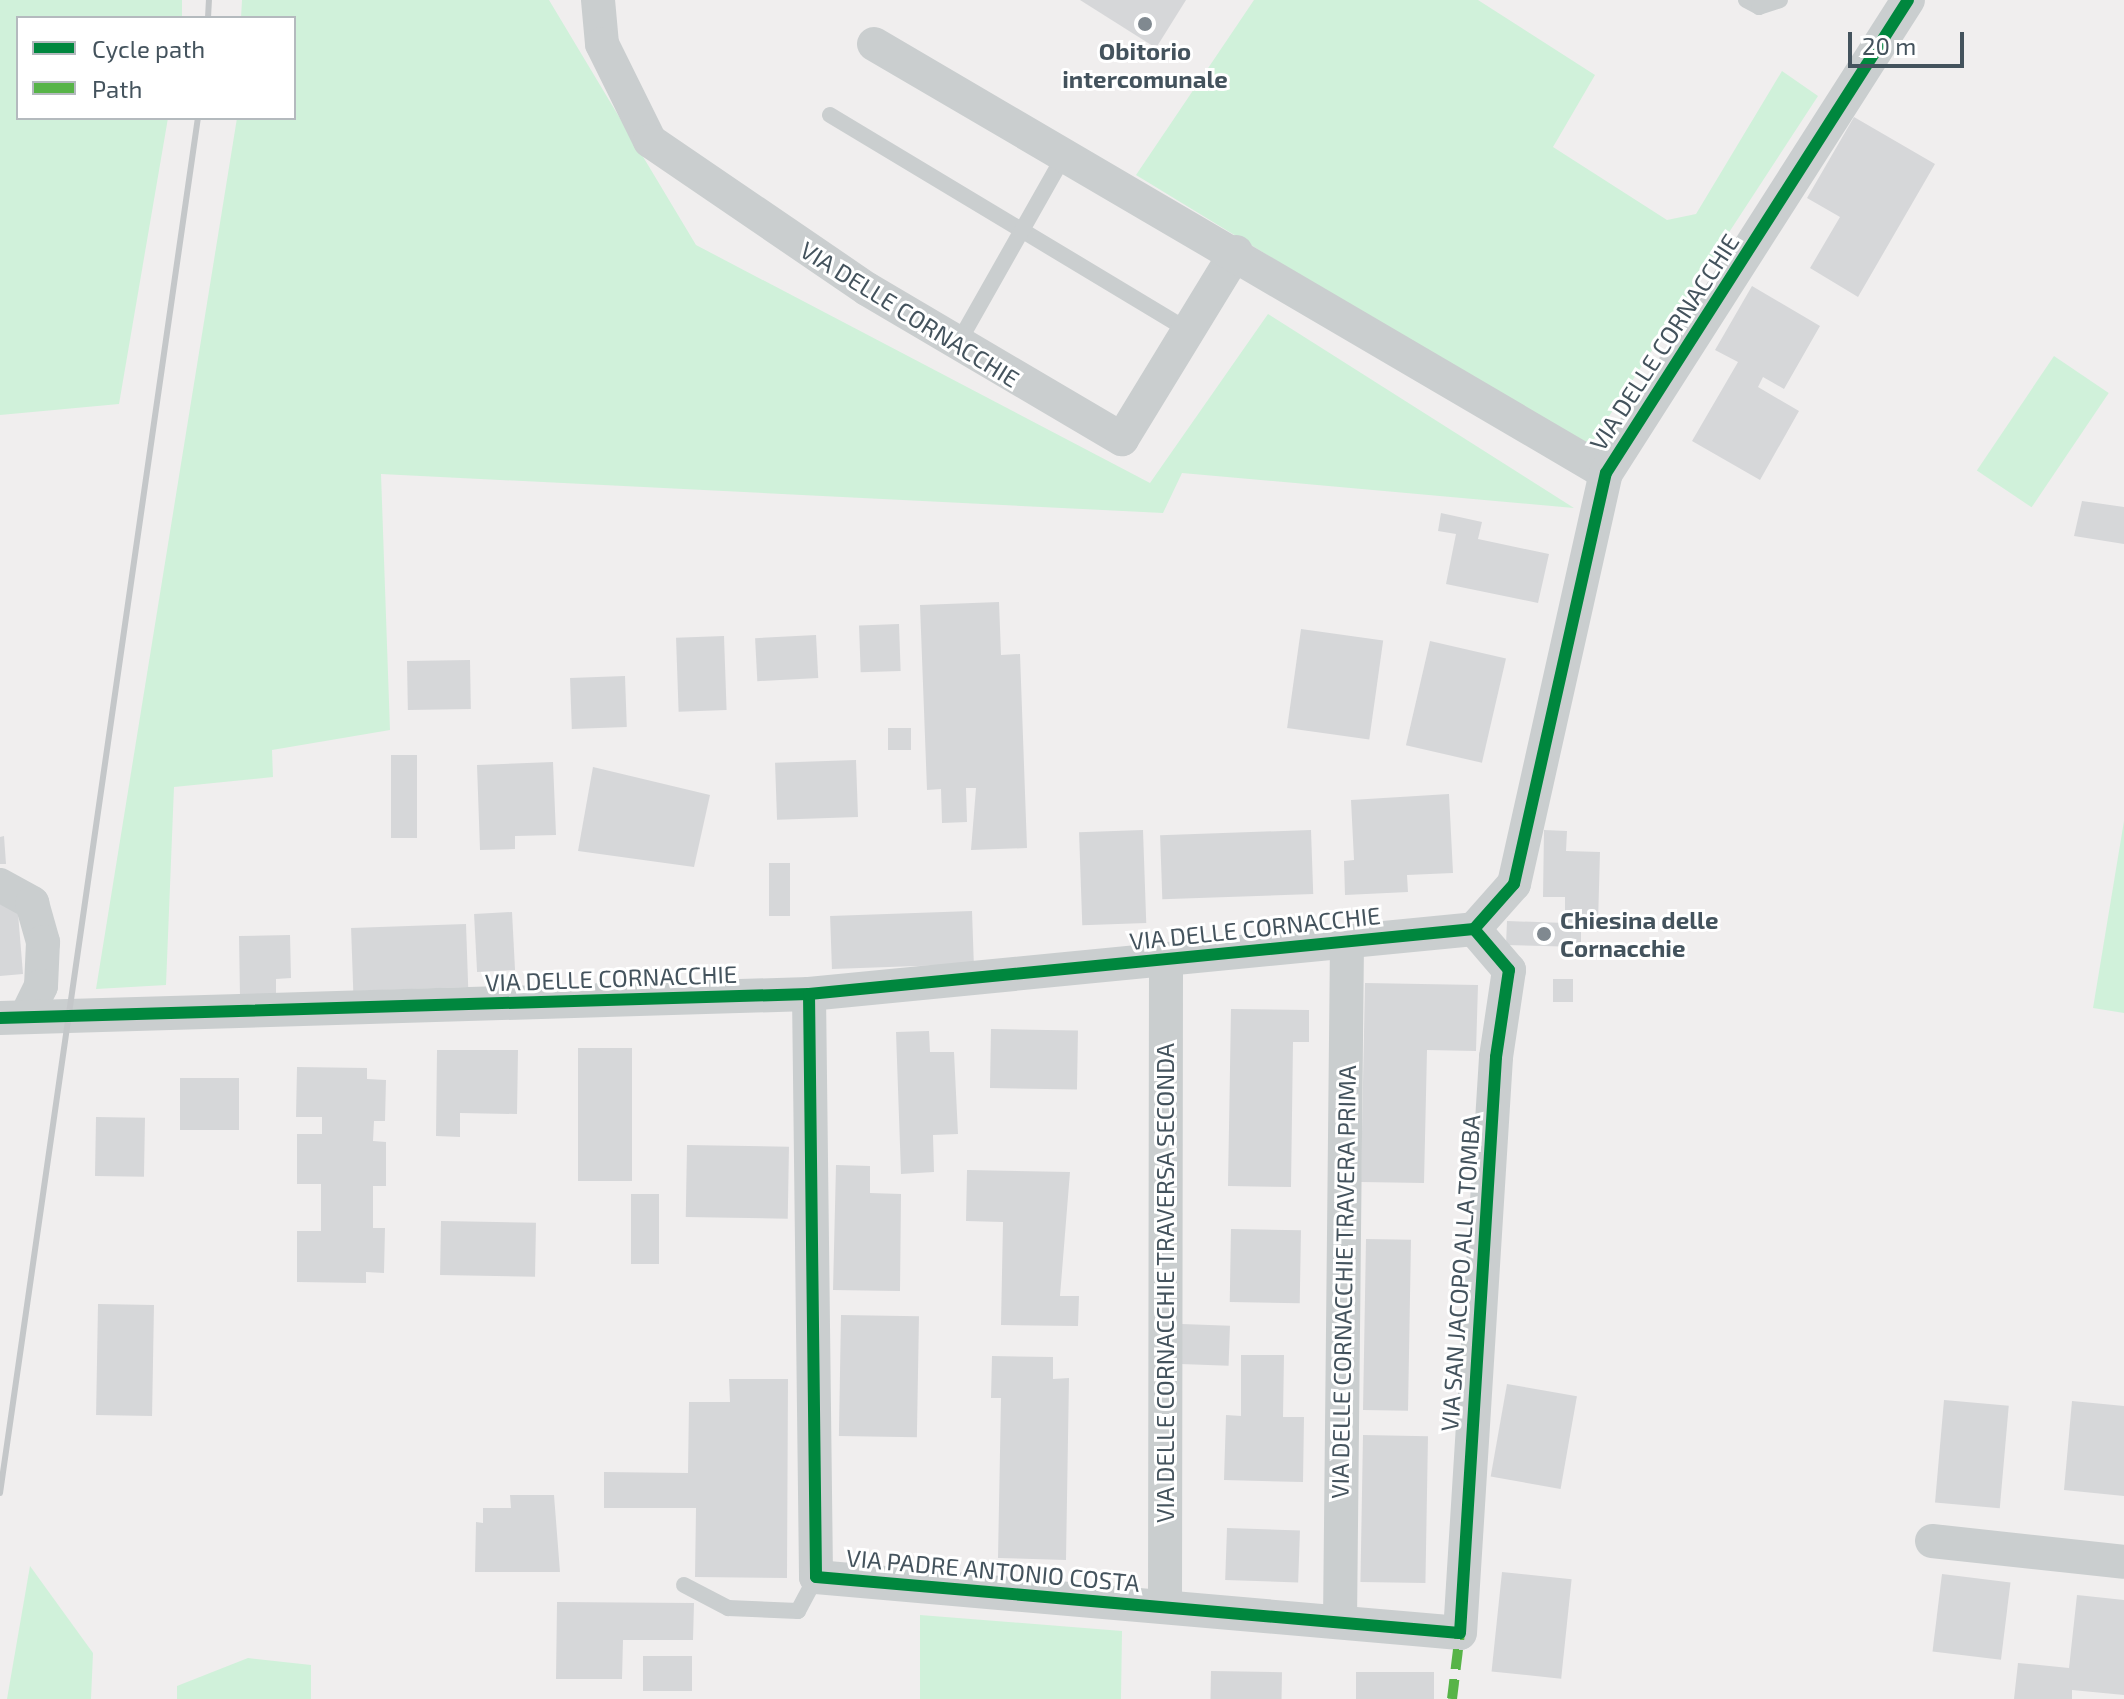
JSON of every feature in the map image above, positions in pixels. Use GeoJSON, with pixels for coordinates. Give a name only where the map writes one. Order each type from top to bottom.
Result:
{"type":"FeatureCollection","features":[{"type":"Feature","properties":{"kind":"street","name":"VIA DELLE CORNACCHIE"},"geometry":{"type":"LineString","coordinates":[[598,0],[602,44],[650,141],[957,345],[1122,439],[1236,252]]}},
{"type":"Feature","properties":{"kind":"street","name":"VIA DELLE CORNACCHIE"},"geometry":{"type":"LineString","coordinates":[[13,1018],[809,994],[1474,929],[1514,884],[1606,473],[1908,0]]}},
{"type":"Feature","properties":{"kind":"street","name":"VIA DELLE CORNACCHIE"},"geometry":{"type":"LineString","coordinates":[[874,44],[1236,252],[1606,473]]}},
{"type":"Feature","properties":{"kind":"street"},"geometry":{"type":"LineString","coordinates":[[0,885],[32,903],[43,942],[41,986],[13,1018]]}},
{"type":"Feature","properties":{"kind":"street","name":"VIA SAN JACOPO ALLA TOMBA"},"geometry":{"type":"LineString","coordinates":[[1460,1633],[1496,1057],[1509,970],[1474,929]]}},
{"type":"Feature","properties":{"kind":"street","name":"VIA DELLE CORNACCHIE TRAVERA PRIMA"},"geometry":{"type":"LineString","coordinates":[[1340,1622],[1347,941]]}},
{"type":"Feature","properties":{"kind":"street","name":"VIA DELLE CORNACCHIE TRAVERSA SECONDA"},"geometry":{"type":"LineString","coordinates":[[1165,1607],[1166,959]]}},
{"type":"Feature","properties":{"kind":"street","name":"VIA PADRE ANTONIO COSTA"},"geometry":{"type":"LineString","coordinates":[[809,994],[816,1577],[1460,1633]]}},
{"type":"Feature","properties":{"kind":"street"},"geometry":{"type":"LineString","coordinates":[[1932,1541],[2124,1562]]}},
{"type":"Feature","properties":{"kind":"lane"},"geometry":{"type":"LineString","coordinates":[[1746,0],[1759,7],[1780,0]]}},
{"type":"Feature","properties":{"kind":"lane"},"geometry":{"type":"LineString","coordinates":[[830,115],[1019,225],[1188,330]]}},
{"type":"Feature","properties":{"kind":"lane"},"geometry":{"type":"LineString","coordinates":[[957,345],[1019,225],[1065,154]]}},
{"type":"Feature","properties":{"kind":"lane"},"geometry":{"type":"LineString","coordinates":[[684,1585],[728,1608],[798,1611],[816,1577]]}},
{"type":"Feature","properties":{"kind":"green space"},"geometry":{"type":"Polygon","coordinates":[[[0,0],[182,0],[182,16],[16,16],[16,120],[168,120],[119,404],[0,415],[0,0]]]}},
{"type":"Feature","properties":{"kind":"green space"},"geometry":{"type":"Polygon","coordinates":[[[242,0],[549,0],[696,245],[1150,483],[1268,314],[1574,508],[1182,473],[1163,513],[381,474],[390,730],[272,750],[273,777],[174,787],[166,985],[96,989],[237,120],[296,120],[296,16],[241,16],[242,0]]]}},
{"type":"Feature","properties":{"kind":"green space"},"geometry":{"type":"Polygon","coordinates":[[[1254,0],[1478,0],[1595,75],[1553,147],[1667,220],[1696,214],[1782,71],[1818,96],[1587,450],[1136,175],[1254,0]]]}},
{"type":"Feature","properties":{"kind":"green space"},"geometry":{"type":"Polygon","coordinates":[[[2054,356],[2109,393],[2032,507],[1977,470],[2054,356]]]}},
{"type":"Feature","properties":{"kind":"green space"},"geometry":{"type":"Polygon","coordinates":[[[2124,821],[2124,1013],[2093,1008],[2124,821]]]}},
{"type":"Feature","properties":{"kind":"green space"},"geometry":{"type":"Polygon","coordinates":[[[30,1566],[93,1653],[91,1699],[7,1699],[30,1566]]]}},
{"type":"Feature","properties":{"kind":"green space"},"geometry":{"type":"Polygon","coordinates":[[[920,1615],[1122,1631],[1121,1699],[920,1699],[920,1615]]]}},
{"type":"Feature","properties":{"kind":"green space"},"geometry":{"type":"Polygon","coordinates":[[[248,1658],[311,1665],[311,1699],[177,1699],[177,1686],[248,1658]]]}},
{"type":"Feature","properties":{"kind":"building","name":"Obitorio intercomunale"},"geometry":{"type":"Polygon","coordinates":[[[1080,0],[1186,0],[1156,48],[1080,0]]]}},
{"type":"Feature","properties":{"kind":"building"},"geometry":{"type":"Polygon","coordinates":[[[1854,117],[1935,164],[1858,297],[1810,268],[1840,217],[1807,198],[1854,117]]]}},
{"type":"Feature","properties":{"kind":"building"},"geometry":{"type":"Polygon","coordinates":[[[1752,286],[1820,326],[1784,389],[1763,377],[1758,387],[1799,411],[1760,480],[1692,441],[1738,362],[1715,350],[1752,286]]]}},
{"type":"Feature","properties":{"kind":"building"},"geometry":{"type":"Polygon","coordinates":[[[2082,501],[2124,507],[2124,544],[2074,536],[2082,501]]]}},
{"type":"Feature","properties":{"kind":"building"},"geometry":{"type":"Polygon","coordinates":[[[1441,513],[1482,522],[1478,539],[1549,554],[1538,603],[1446,584],[1456,534],[1438,531],[1441,513]]]}},
{"type":"Feature","properties":{"kind":"building"},"geometry":{"type":"Polygon","coordinates":[[[999,602],[1001,655],[1020,654],[1027,848],[971,850],[976,788],[966,788],[967,822],[942,823],[941,789],[927,790],[920,605],[999,602]]]}},
{"type":"Feature","properties":{"kind":"building"},"geometry":{"type":"Polygon","coordinates":[[[899,624],[901,671],[861,672],[859,625],[899,624]]]}},
{"type":"Feature","properties":{"kind":"building"},"geometry":{"type":"Polygon","coordinates":[[[1301,629],[1383,641],[1369,740],[1287,728],[1301,629]]]}},
{"type":"Feature","properties":{"kind":"building"},"geometry":{"type":"Polygon","coordinates":[[[816,635],[818,678],[757,681],[755,638],[816,635]]]}},
{"type":"Feature","properties":{"kind":"building"},"geometry":{"type":"Polygon","coordinates":[[[724,636],[727,710],[679,712],[676,638],[724,636]]]}},
{"type":"Feature","properties":{"kind":"building"},"geometry":{"type":"Polygon","coordinates":[[[1430,641],[1506,659],[1482,763],[1406,745],[1430,641]]]}},
{"type":"Feature","properties":{"kind":"building"},"geometry":{"type":"Polygon","coordinates":[[[470,660],[471,709],[408,710],[407,661],[470,660]]]}},
{"type":"Feature","properties":{"kind":"building"},"geometry":{"type":"Polygon","coordinates":[[[625,676],[627,727],[572,729],[570,678],[625,676]]]}},
{"type":"Feature","properties":{"kind":"building"},"geometry":{"type":"Polygon","coordinates":[[[888,728],[911,728],[911,750],[888,750],[888,728]]]}},
{"type":"Feature","properties":{"kind":"building"},"geometry":{"type":"Polygon","coordinates":[[[391,755],[417,755],[417,838],[391,838],[391,755]]]}},
{"type":"Feature","properties":{"kind":"building"},"geometry":{"type":"Polygon","coordinates":[[[856,760],[858,817],[777,820],[775,763],[856,760]]]}},
{"type":"Feature","properties":{"kind":"building"},"geometry":{"type":"Polygon","coordinates":[[[553,762],[556,835],[515,836],[515,849],[480,850],[477,765],[553,762]]]}},
{"type":"Feature","properties":{"kind":"building"},"geometry":{"type":"Polygon","coordinates":[[[593,767],[710,795],[694,867],[578,851],[593,767]]]}},
{"type":"Feature","properties":{"kind":"building"},"geometry":{"type":"Polygon","coordinates":[[[1449,794],[1453,873],[1407,875],[1408,892],[1345,895],[1344,861],[1354,860],[1351,800],[1449,794]]]}},
{"type":"Feature","properties":{"kind":"building"},"geometry":{"type":"Polygon","coordinates":[[[1143,830],[1146,923],[1082,925],[1079,832],[1143,830]]]}},
{"type":"Feature","properties":{"kind":"building"},"geometry":{"type":"Polygon","coordinates":[[[1311,830],[1313,894],[1162,899],[1160,835],[1311,830]]]}},
{"type":"Feature","properties":{"kind":"building"},"geometry":{"type":"Polygon","coordinates":[[[1544,830],[1567,831],[1566,851],[1600,852],[1598,923],[1581,923],[1581,947],[1506,945],[1507,921],[1565,923],[1565,897],[1543,897],[1544,830]]]}},
{"type":"Feature","properties":{"kind":"building"},"geometry":{"type":"Polygon","coordinates":[[[4,836],[6,864],[0,864],[0,837],[4,836]]]}},
{"type":"Feature","properties":{"kind":"building"},"geometry":{"type":"Polygon","coordinates":[[[769,863],[790,863],[790,916],[769,916],[769,863]]]}},
{"type":"Feature","properties":{"kind":"building"},"geometry":{"type":"Polygon","coordinates":[[[17,901],[23,974],[0,976],[0,903],[17,901]]]}},
{"type":"Feature","properties":{"kind":"building"},"geometry":{"type":"Polygon","coordinates":[[[972,911],[974,964],[832,969],[830,916],[972,911]]]}},
{"type":"Feature","properties":{"kind":"building"},"geometry":{"type":"Polygon","coordinates":[[[512,912],[515,970],[477,972],[474,914],[512,912]]]}},
{"type":"Feature","properties":{"kind":"building"},"geometry":{"type":"Polygon","coordinates":[[[466,924],[468,987],[353,991],[351,928],[466,924]]]}},
{"type":"Feature","properties":{"kind":"building"},"geometry":{"type":"Polygon","coordinates":[[[290,935],[291,978],[276,979],[276,997],[240,998],[239,936],[290,935]]]}},
{"type":"Feature","properties":{"kind":"building"},"geometry":{"type":"Polygon","coordinates":[[[1553,979],[1573,979],[1573,1002],[1553,1002],[1553,979]]]}},
{"type":"Feature","properties":{"kind":"building"},"geometry":{"type":"Polygon","coordinates":[[[1365,983],[1478,985],[1476,1051],[1427,1050],[1424,1183],[1361,1182],[1365,983]]]}},
{"type":"Feature","properties":{"kind":"building"},"geometry":{"type":"Polygon","coordinates":[[[1231,1009],[1309,1010],[1309,1042],[1293,1042],[1291,1187],[1228,1186],[1231,1009]]]}},
{"type":"Feature","properties":{"kind":"building"},"geometry":{"type":"Polygon","coordinates":[[[991,1029],[1078,1031],[1077,1090],[990,1088],[991,1029]]]}},
{"type":"Feature","properties":{"kind":"building"},"geometry":{"type":"Polygon","coordinates":[[[929,1031],[930,1052],[954,1052],[958,1134],[933,1135],[934,1172],[901,1174],[896,1032],[929,1031]]]}},
{"type":"Feature","properties":{"kind":"building"},"geometry":{"type":"Polygon","coordinates":[[[578,1048],[632,1048],[632,1181],[578,1181],[578,1048]]]}},
{"type":"Feature","properties":{"kind":"building"},"geometry":{"type":"Polygon","coordinates":[[[437,1050],[518,1050],[517,1114],[460,1113],[460,1137],[436,1136],[437,1050]]]}},
{"type":"Feature","properties":{"kind":"building"},"geometry":{"type":"Polygon","coordinates":[[[297,1067],[367,1068],[367,1079],[386,1080],[385,1121],[374,1121],[373,1141],[386,1142],[386,1186],[373,1186],[373,1228],[385,1228],[384,1273],[366,1272],[366,1283],[297,1282],[297,1231],[321,1231],[321,1184],[297,1184],[297,1134],[322,1134],[322,1117],[296,1117],[297,1067]]]}},
{"type":"Feature","properties":{"kind":"building"},"geometry":{"type":"Polygon","coordinates":[[[180,1078],[239,1078],[239,1130],[180,1130],[180,1078]]]}},
{"type":"Feature","properties":{"kind":"building"},"geometry":{"type":"Polygon","coordinates":[[[96,1117],[145,1118],[144,1177],[95,1176],[96,1117]]]}},
{"type":"Feature","properties":{"kind":"building"},"geometry":{"type":"Polygon","coordinates":[[[687,1145],[789,1147],[788,1219],[686,1217],[687,1145]]]}},
{"type":"Feature","properties":{"kind":"building"},"geometry":{"type":"Polygon","coordinates":[[[836,1165],[870,1166],[870,1193],[901,1194],[900,1291],[833,1290],[836,1165]]]}},
{"type":"Feature","properties":{"kind":"building"},"geometry":{"type":"Polygon","coordinates":[[[967,1170],[1070,1172],[1060,1296],[1079,1296],[1078,1326],[1001,1325],[1003,1222],[966,1221],[967,1170]]]}},
{"type":"Feature","properties":{"kind":"building"},"geometry":{"type":"Polygon","coordinates":[[[631,1194],[659,1194],[659,1264],[631,1264],[631,1194]]]}},
{"type":"Feature","properties":{"kind":"building"},"geometry":{"type":"Polygon","coordinates":[[[441,1221],[536,1223],[535,1277],[440,1275],[441,1221]]]}},
{"type":"Feature","properties":{"kind":"building"},"geometry":{"type":"Polygon","coordinates":[[[1231,1229],[1301,1230],[1300,1303],[1230,1302],[1231,1229]]]}},
{"type":"Feature","properties":{"kind":"building"},"geometry":{"type":"Polygon","coordinates":[[[1366,1239],[1411,1240],[1408,1411],[1363,1410],[1366,1239]]]}},
{"type":"Feature","properties":{"kind":"building"},"geometry":{"type":"Polygon","coordinates":[[[98,1304],[154,1305],[152,1416],[96,1415],[98,1304]]]}},
{"type":"Feature","properties":{"kind":"building"},"geometry":{"type":"Polygon","coordinates":[[[841,1315],[919,1316],[917,1437],[839,1436],[841,1315]]]}},
{"type":"Feature","properties":{"kind":"building"},"geometry":{"type":"Polygon","coordinates":[[[1182,1324],[1230,1326],[1229,1366],[1181,1364],[1182,1324]]]}},
{"type":"Feature","properties":{"kind":"building"},"geometry":{"type":"Polygon","coordinates":[[[1241,1355],[1284,1355],[1283,1417],[1304,1417],[1303,1482],[1224,1480],[1226,1415],[1241,1416],[1241,1355]]]}},
{"type":"Feature","properties":{"kind":"building"},"geometry":{"type":"Polygon","coordinates":[[[992,1356],[1053,1357],[1053,1379],[1069,1378],[1066,1560],[998,1558],[1001,1398],[991,1398],[992,1356]]]}},
{"type":"Feature","properties":{"kind":"building"},"geometry":{"type":"Polygon","coordinates":[[[729,1379],[788,1379],[787,1578],[695,1577],[696,1508],[604,1508],[604,1472],[688,1473],[689,1402],[730,1402],[729,1379]]]}},
{"type":"Feature","properties":{"kind":"building"},"geometry":{"type":"Polygon","coordinates":[[[1507,1384],[1577,1396],[1561,1489],[1491,1477],[1507,1384]]]}},
{"type":"Feature","properties":{"kind":"building"},"geometry":{"type":"Polygon","coordinates":[[[1944,1400],[2009,1406],[2000,1508],[1935,1503],[1944,1400]]]}},
{"type":"Feature","properties":{"kind":"building"},"geometry":{"type":"Polygon","coordinates":[[[2072,1401],[2124,1406],[2124,1496],[2064,1490],[2072,1401]]]}},
{"type":"Feature","properties":{"kind":"building"},"geometry":{"type":"Polygon","coordinates":[[[1363,1435],[1428,1436],[1425,1583],[1360,1582],[1363,1435]]]}},
{"type":"Feature","properties":{"kind":"building"},"geometry":{"type":"Polygon","coordinates":[[[510,1495],[554,1495],[560,1572],[475,1572],[476,1522],[483,1523],[483,1508],[511,1508],[510,1495]]]}},
{"type":"Feature","properties":{"kind":"building"},"geometry":{"type":"Polygon","coordinates":[[[1227,1528],[1300,1531],[1298,1583],[1225,1580],[1227,1528]]]}},
{"type":"Feature","properties":{"kind":"building"},"geometry":{"type":"Polygon","coordinates":[[[1502,1572],[1572,1579],[1561,1679],[1492,1671],[1502,1572]]]}},
{"type":"Feature","properties":{"kind":"building"},"geometry":{"type":"Polygon","coordinates":[[[1942,1574],[2010,1582],[2001,1660],[1932,1651],[1942,1574]]]}},
{"type":"Feature","properties":{"kind":"building"},"geometry":{"type":"Polygon","coordinates":[[[2077,1595],[2124,1600],[2124,1695],[2072,1690],[2072,1699],[2014,1699],[2018,1663],[2069,1668],[2077,1595]]]}},
{"type":"Feature","properties":{"kind":"building"},"geometry":{"type":"Polygon","coordinates":[[[557,1602],[694,1603],[693,1640],[623,1640],[622,1679],[556,1679],[557,1602]]]}},
{"type":"Feature","properties":{"kind":"building"},"geometry":{"type":"Polygon","coordinates":[[[643,1656],[692,1656],[692,1691],[643,1691],[643,1656]]]}},
{"type":"Feature","properties":{"kind":"building"},"geometry":{"type":"Polygon","coordinates":[[[1211,1671],[1282,1672],[1282,1699],[1211,1699],[1211,1671]]]}},
{"type":"Feature","properties":{"kind":"building"},"geometry":{"type":"Polygon","coordinates":[[[1356,1672],[1434,1672],[1434,1699],[1356,1699],[1356,1672]]]}},
{"type":"Feature","properties":{"kind":"railway"},"geometry":{"type":"LineString","coordinates":[[208,16],[209,0]]}},
{"type":"Feature","properties":{"kind":"railway"},"geometry":{"type":"LineString","coordinates":[[0,1493],[198,120]]}},
{"type":"Feature","properties":{"kind":"marked path"},"geometry":{"type":"LineString","coordinates":[[1452,1699],[1460,1633]]}},
{"type":"Feature","properties":{"kind":"cycle path"},"geometry":{"type":"LineString","coordinates":[[0,1018],[809,994],[1474,929],[1514,884],[1606,473],[1908,0]]}},
{"type":"Feature","properties":{"kind":"cycle path"},"geometry":{"type":"LineString","coordinates":[[809,994],[816,1577],[1460,1633],[1496,1057],[1509,970],[1474,929]]}},
{"type":"Feature","properties":{"kind":"place","name":"Obitorio intercomunale"},"geometry":{"type":"Point","coordinates":[1145,24]}},
{"type":"Feature","properties":{"kind":"place","name":"Chiesina delle Cornacchie"},"geometry":{"type":"Point","coordinates":[1544,934]}}]}
